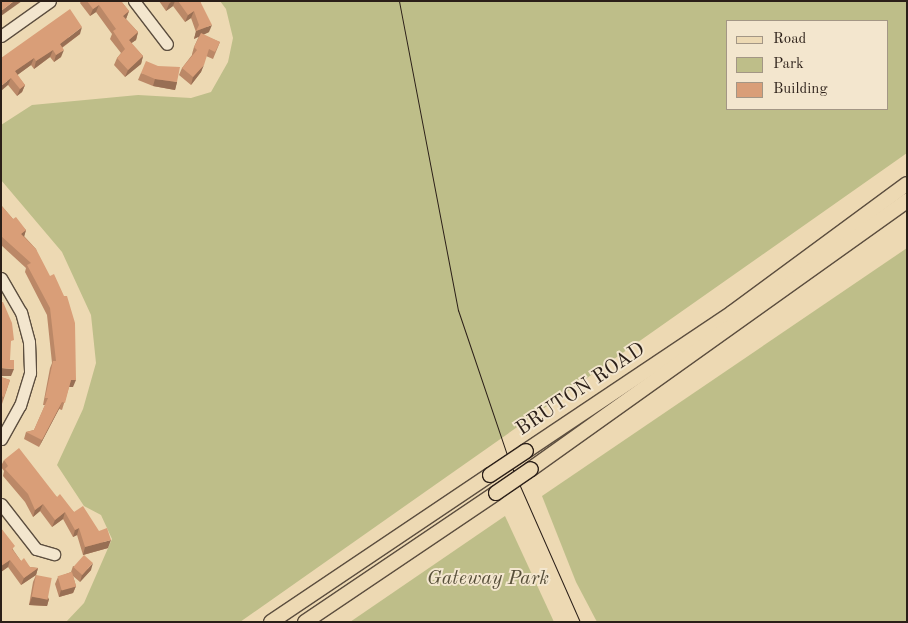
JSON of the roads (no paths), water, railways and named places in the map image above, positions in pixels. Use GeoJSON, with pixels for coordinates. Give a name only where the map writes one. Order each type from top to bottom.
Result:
{"type":"FeatureCollection","features":[{"type":"Feature","properties":{"kind":"main road","name":"BRUTON ROAD"},"geometry":{"type":"LineString","coordinates":[[305,622],[531,469],[838,243],[907,184]]}},
{"type":"Feature","properties":{"kind":"main road","name":"BRUTON ROAD"},"geometry":{"type":"LineString","coordinates":[[271,622],[838,243],[907,202]]}},
{"type":"Feature","properties":{"kind":"street"},"geometry":{"type":"LineString","coordinates":[[1,36],[50,1]]}},
{"type":"Feature","properties":{"kind":"street"},"geometry":{"type":"LineString","coordinates":[[134,1],[167,44]]}},
{"type":"Feature","properties":{"kind":"street"},"geometry":{"type":"LineString","coordinates":[[1,278],[21,312],[29,342],[30,373],[20,405],[1,440]]}},
{"type":"Feature","properties":{"kind":"street"},"geometry":{"type":"LineString","coordinates":[[1,504],[36,549],[54,554]]}},
{"type":"Feature","properties":{"kind":"tram line"},"geometry":{"type":"LineString","coordinates":[[399,1],[458,310],[509,461],[580,622]]}},
{"type":"Feature","properties":{"kind":"park label","name":"Gateway Park"},"geometry":{"type":"Point","coordinates":[488,579]}}]}
